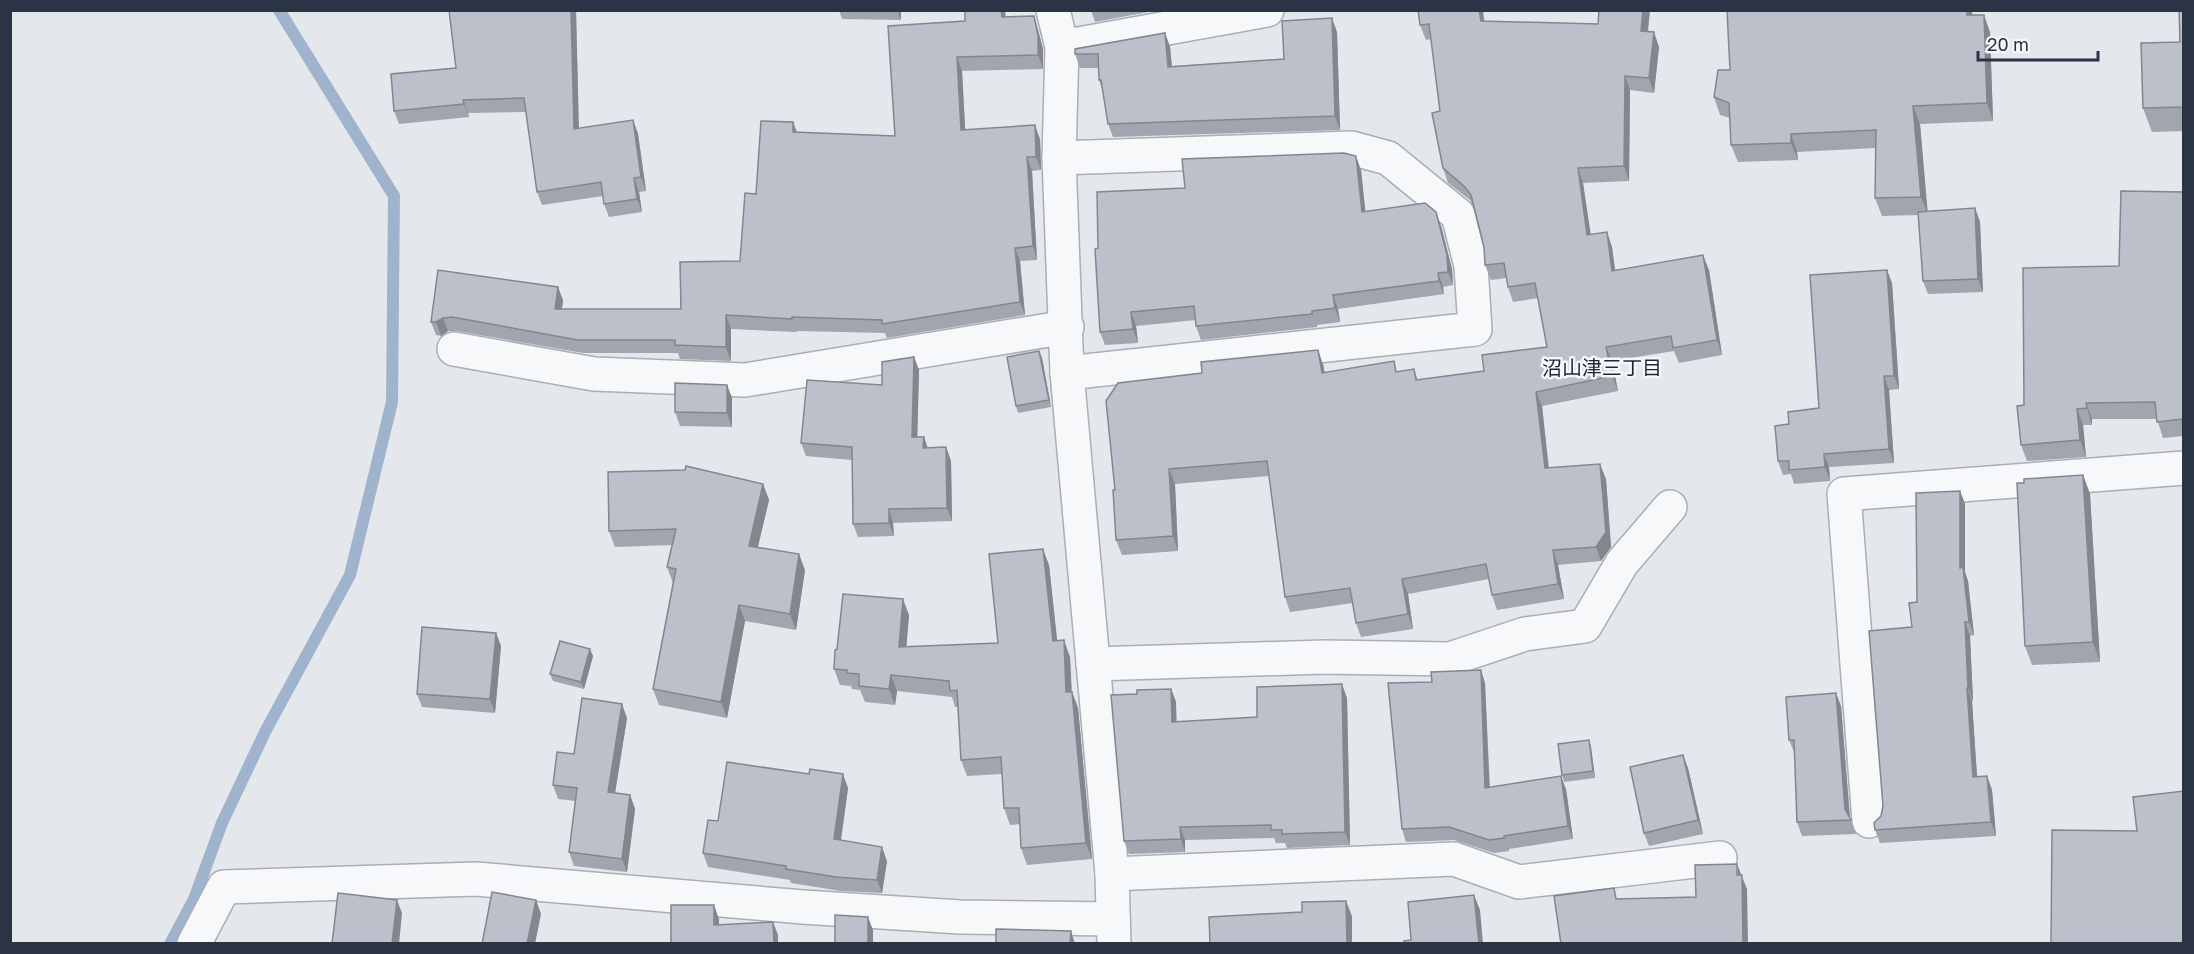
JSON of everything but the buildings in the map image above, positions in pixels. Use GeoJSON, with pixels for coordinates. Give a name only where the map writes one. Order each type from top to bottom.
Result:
{"type":"FeatureCollection","features":[{"type":"Feature","properties":{"kind":"street"},"geometry":{"type":"LineString","coordinates":[[194,944],[224,887],[476,879],[1113,932],[1112,874],[1067,373],[1059,158],[1062,47],[1053,10]]}},
{"type":"Feature","properties":{"kind":"street"},"geometry":{"type":"LineString","coordinates":[[1062,47],[1267,10]]}},
{"type":"Feature","properties":{"kind":"street"},"geometry":{"type":"LineString","coordinates":[[1059,158],[1351,148],[1388,158],[1458,215],[1471,266],[1475,329],[1067,373]]}},
{"type":"Feature","properties":{"kind":"street"},"geometry":{"type":"LineString","coordinates":[[454,349],[594,374],[745,380],[1067,327]]}},
{"type":"Feature","properties":{"kind":"street"},"geometry":{"type":"LineString","coordinates":[[1869,821],[1844,494],[2184,468]]}},
{"type":"Feature","properties":{"kind":"street"},"geometry":{"type":"LineString","coordinates":[[1093,664],[1324,657],[1450,659],[1525,634],[1585,626],[1622,564],[1670,507]]}},
{"type":"Feature","properties":{"kind":"street"},"geometry":{"type":"LineString","coordinates":[[1112,874],[1454,859],[1519,882],[1720,858]]}},
{"type":"Feature","properties":{"kind":"waterway"},"geometry":{"type":"LineString","coordinates":[[170,944],[194,899],[222,823],[265,732],[350,575],[392,402],[394,196],[279,10]]}},
{"type":"Feature","properties":{"kind":"district","name":"沼山津三丁目"},"geometry":{"type":"Point","coordinates":[1602,367]}}]}
